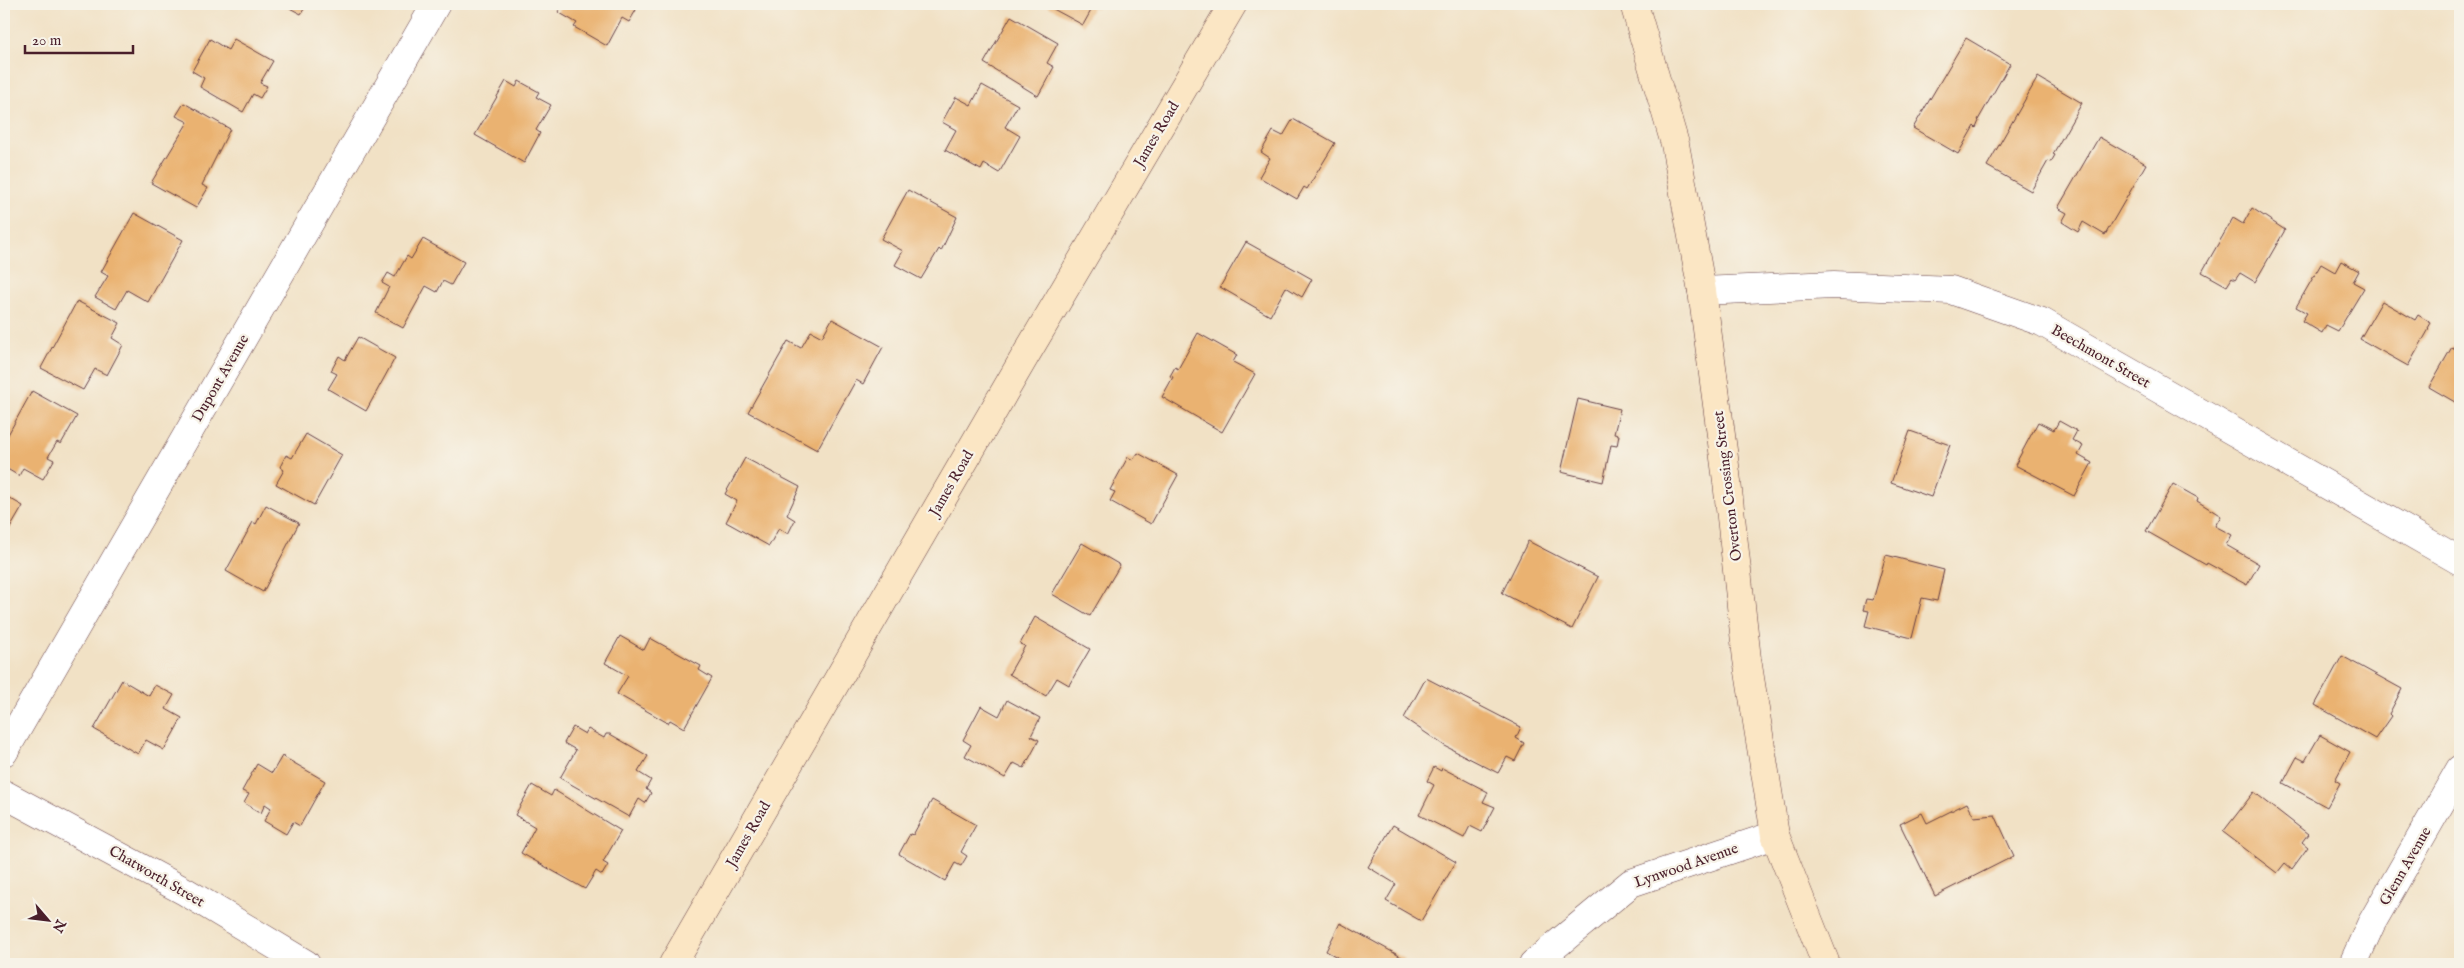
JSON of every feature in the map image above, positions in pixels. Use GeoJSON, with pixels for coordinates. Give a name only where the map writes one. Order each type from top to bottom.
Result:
{"type":"FeatureCollection","features":[{"type":"Feature","properties":{"kind":"main road","name":"James Road"},"geometry":{"type":"LineString","coordinates":[[673,964],[1019,366],[1233,4]]}},
{"type":"Feature","properties":{"kind":"main road","name":"Overton Crossing Street"},"geometry":{"type":"LineString","coordinates":[[1634,4],[1675,144],[1702,291],[1726,473],[1747,659],[1775,835],[1826,964]]}},
{"type":"Feature","properties":{"kind":"street","name":"Dupont Avenue"},"geometry":{"type":"LineString","coordinates":[[4,752],[436,4]]}},
{"type":"Feature","properties":{"kind":"street","name":"Beechmont Street"},"geometry":{"type":"LineString","coordinates":[[1702,291],[1834,285],[1951,290],[2042,322],[2460,561]]}},
{"type":"Feature","properties":{"kind":"street","name":"Glenn Avenue"},"geometry":{"type":"LineString","coordinates":[[2353,964],[2371,924],[2460,769]]}},
{"type":"Feature","properties":{"kind":"street","name":"Chatworth Street"},"geometry":{"type":"LineString","coordinates":[[4,794],[186,892],[306,964]]}},
{"type":"Feature","properties":{"kind":"street","name":"Lynwood Avenue"},"geometry":{"type":"LineString","coordinates":[[1534,964],[1631,882],[1775,835]]}},
{"type":"Feature","properties":{"kind":"building"},"geometry":{"type":"Polygon","coordinates":[[[282,4],[307,4],[301,14],[282,4]]]}},
{"type":"Feature","properties":{"kind":"building"},"geometry":{"type":"Polygon","coordinates":[[[554,4],[630,4],[636,10],[629,22],[622,18],[607,46],[574,27],[577,23],[558,12],[560,9],[554,4]]]}},
{"type":"Feature","properties":{"kind":"building"},"geometry":{"type":"Polygon","coordinates":[[[1044,4],[1100,4],[1097,9],[1093,7],[1083,25],[1044,4]]]}},
{"type":"Feature","properties":{"kind":"building"},"geometry":{"type":"Polygon","coordinates":[[[1011,16],[1058,43],[1047,63],[1054,67],[1038,96],[984,63],[1011,16]]]}},
{"type":"Feature","properties":{"kind":"building"},"geometry":{"type":"Polygon","coordinates":[[[1966,38],[2010,64],[1978,120],[1976,128],[1974,126],[1958,154],[1913,128],[1966,38]]]}},
{"type":"Feature","properties":{"kind":"building"},"geometry":{"type":"Polygon","coordinates":[[[210,39],[228,50],[234,39],[273,61],[260,83],[267,86],[260,98],[253,94],[243,112],[200,87],[204,78],[192,71],[210,39]]]}},
{"type":"Feature","properties":{"kind":"building"},"geometry":{"type":"Polygon","coordinates":[[[2038,77],[2082,103],[2053,154],[2055,155],[2051,162],[2048,161],[2031,191],[1987,166],[2038,77]]]}},
{"type":"Feature","properties":{"kind":"building"},"geometry":{"type":"Polygon","coordinates":[[[506,81],[516,87],[519,81],[539,92],[536,97],[551,105],[536,130],[540,133],[524,163],[475,135],[506,81]]]}},
{"type":"Feature","properties":{"kind":"building"},"geometry":{"type":"Polygon","coordinates":[[[982,85],[1018,105],[1005,127],[1020,136],[999,173],[984,164],[981,170],[945,150],[956,130],[942,122],[956,97],[971,105],[982,85]]]}},
{"type":"Feature","properties":{"kind":"building"},"geometry":{"type":"Polygon","coordinates":[[[184,103],[230,129],[202,185],[208,188],[196,208],[151,183],[188,122],[176,116],[184,103]]]}},
{"type":"Feature","properties":{"kind":"building"},"geometry":{"type":"Polygon","coordinates":[[[1293,119],[1335,143],[1307,189],[1304,187],[1297,199],[1259,177],[1270,158],[1261,152],[1273,131],[1283,136],[1293,119]]]}},
{"type":"Feature","properties":{"kind":"building"},"geometry":{"type":"Polygon","coordinates":[[[2099,137],[2146,164],[2105,235],[2083,222],[2078,232],[2062,222],[2067,213],[2058,208],[2099,137]]]}},
{"type":"Feature","properties":{"kind":"building"},"geometry":{"type":"Polygon","coordinates":[[[908,190],[957,217],[941,251],[939,249],[921,279],[895,265],[903,251],[881,239],[908,190]]]}},
{"type":"Feature","properties":{"kind":"building"},"geometry":{"type":"Polygon","coordinates":[[[2252,208],[2285,230],[2255,282],[2240,273],[2235,280],[2232,278],[2227,286],[2202,272],[2233,218],[2243,224],[2252,208]]]}},
{"type":"Feature","properties":{"kind":"building"},"geometry":{"type":"Polygon","coordinates":[[[134,213],[183,240],[148,302],[127,290],[116,309],[95,297],[108,276],[101,272],[134,213]]]}},
{"type":"Feature","properties":{"kind":"building"},"geometry":{"type":"Polygon","coordinates":[[[423,239],[464,262],[451,285],[443,281],[437,292],[426,286],[403,328],[376,313],[389,287],[382,283],[388,273],[395,277],[407,256],[411,259],[423,239]]]}},
{"type":"Feature","properties":{"kind":"building"},"geometry":{"type":"Polygon","coordinates":[[[1246,242],[1312,279],[1302,297],[1286,287],[1270,316],[1220,287],[1246,242]]]}},
{"type":"Feature","properties":{"kind":"building"},"geometry":{"type":"Polygon","coordinates":[[[2341,261],[2359,271],[2353,282],[2364,288],[2338,331],[2326,325],[2322,333],[2302,321],[2307,313],[2296,307],[2321,264],[2335,272],[2341,261]]]}},
{"type":"Feature","properties":{"kind":"building"},"geometry":{"type":"Polygon","coordinates":[[[77,301],[120,323],[112,338],[123,345],[107,375],[95,369],[83,390],[41,368],[77,301]]]}},
{"type":"Feature","properties":{"kind":"building"},"geometry":{"type":"Polygon","coordinates":[[[2382,301],[2415,320],[2418,315],[2431,323],[2408,366],[2360,339],[2382,301]]]}},
{"type":"Feature","properties":{"kind":"building"},"geometry":{"type":"Polygon","coordinates":[[[832,319],[883,347],[863,384],[856,380],[817,450],[748,412],[788,341],[801,348],[811,331],[822,337],[832,319]]]}},
{"type":"Feature","properties":{"kind":"building"},"geometry":{"type":"Polygon","coordinates":[[[1198,333],[1237,355],[1233,362],[1255,374],[1222,432],[1162,397],[1173,377],[1170,376],[1175,367],[1178,369],[1198,333]]]}},
{"type":"Feature","properties":{"kind":"building"},"geometry":{"type":"Polygon","coordinates":[[[358,337],[395,358],[366,411],[328,389],[337,374],[331,371],[339,356],[345,360],[358,337]]]}},
{"type":"Feature","properties":{"kind":"building"},"geometry":{"type":"Polygon","coordinates":[[[2452,347],[2460,352],[2460,405],[2429,387],[2452,347]]]}},
{"type":"Feature","properties":{"kind":"building"},"geometry":{"type":"Polygon","coordinates":[[[32,391],[77,416],[61,444],[57,442],[48,457],[54,460],[43,479],[23,468],[19,476],[4,467],[4,442],[32,391]]]}},
{"type":"Feature","properties":{"kind":"building"},"geometry":{"type":"Polygon","coordinates":[[[1578,399],[1620,409],[1614,434],[1619,435],[1617,446],[1611,445],[1603,482],[1561,472],[1578,399]]]}},
{"type":"Feature","properties":{"kind":"building"},"geometry":{"type":"Polygon","coordinates":[[[2059,421],[2077,431],[2072,440],[2083,446],[2078,455],[2092,463],[2074,496],[2015,465],[2038,422],[2054,430],[2059,421]]]}},
{"type":"Feature","properties":{"kind":"building"},"geometry":{"type":"Polygon","coordinates":[[[1910,431],[1950,445],[1931,497],[1891,483],[1910,431]]]}},
{"type":"Feature","properties":{"kind":"building"},"geometry":{"type":"Polygon","coordinates":[[[306,434],[342,455],[314,505],[276,484],[284,470],[280,467],[286,455],[292,458],[306,434]]]}},
{"type":"Feature","properties":{"kind":"building"},"geometry":{"type":"Polygon","coordinates":[[[1138,453],[1178,475],[1151,524],[1110,501],[1115,492],[1110,490],[1128,457],[1133,460],[1138,453]]]}},
{"type":"Feature","properties":{"kind":"building"},"geometry":{"type":"Polygon","coordinates":[[[745,458],[800,487],[787,515],[795,520],[788,534],[779,528],[769,546],[726,522],[737,501],[725,494],[745,458]]]}},
{"type":"Feature","properties":{"kind":"building"},"geometry":{"type":"Polygon","coordinates":[[[2173,484],[2198,498],[2197,501],[2221,516],[2215,526],[2232,535],[2226,545],[2259,564],[2247,585],[2207,563],[2206,565],[2146,531],[2173,484]]]}},
{"type":"Feature","properties":{"kind":"building"},"geometry":{"type":"Polygon","coordinates":[[[4,495],[23,506],[9,530],[4,527],[4,495]]]}},
{"type":"Feature","properties":{"kind":"building"},"geometry":{"type":"Polygon","coordinates":[[[266,505],[299,523],[263,592],[226,571],[253,522],[256,524],[266,505]]]}},
{"type":"Feature","properties":{"kind":"building"},"geometry":{"type":"Polygon","coordinates":[[[1528,541],[1598,577],[1572,629],[1502,593],[1528,541]]]}},
{"type":"Feature","properties":{"kind":"building"},"geometry":{"type":"Polygon","coordinates":[[[1082,543],[1120,565],[1090,616],[1052,594],[1082,543]]]}},
{"type":"Feature","properties":{"kind":"building"},"geometry":{"type":"Polygon","coordinates":[[[1886,555],[1944,570],[1937,601],[1922,598],[1912,638],[1865,626],[1869,611],[1863,610],[1866,599],[1873,600],[1886,555]]]}},
{"type":"Feature","properties":{"kind":"building"},"geometry":{"type":"Polygon","coordinates":[[[1035,617],[1090,649],[1069,685],[1057,678],[1046,696],[1009,674],[1025,646],[1020,644],[1035,617]]]}},
{"type":"Feature","properties":{"kind":"building"},"geometry":{"type":"Polygon","coordinates":[[[620,636],[644,650],[650,638],[701,666],[699,670],[712,678],[684,728],[670,720],[668,723],[617,694],[628,676],[605,663],[620,636]]]}},
{"type":"Feature","properties":{"kind":"building"},"geometry":{"type":"Polygon","coordinates":[[[2342,656],[2402,689],[2389,714],[2391,716],[2375,739],[2315,705],[2342,656]]]}},
{"type":"Feature","properties":{"kind":"building"},"geometry":{"type":"Polygon","coordinates":[[[1426,678],[1521,727],[1516,738],[1524,743],[1515,761],[1507,757],[1498,773],[1445,746],[1404,718],[1426,678]]]}},
{"type":"Feature","properties":{"kind":"building"},"geometry":{"type":"Polygon","coordinates":[[[122,680],[149,696],[155,685],[174,695],[166,709],[182,718],[164,750],[146,740],[138,754],[94,729],[122,680]]]}},
{"type":"Feature","properties":{"kind":"building"},"geometry":{"type":"Polygon","coordinates":[[[1007,700],[1040,718],[1031,736],[1039,740],[1024,768],[1014,763],[1005,778],[965,756],[971,745],[963,740],[981,706],[999,716],[1007,700]]]}},
{"type":"Feature","properties":{"kind":"building"},"geometry":{"type":"Polygon","coordinates":[[[573,727],[585,734],[588,729],[604,738],[606,734],[610,734],[648,756],[638,772],[651,780],[646,789],[651,793],[645,803],[639,799],[629,817],[560,778],[576,750],[564,743],[573,727]]]}},
{"type":"Feature","properties":{"kind":"building"},"geometry":{"type":"Polygon","coordinates":[[[2320,735],[2350,752],[2335,780],[2340,783],[2327,807],[2283,783],[2297,757],[2305,761],[2320,735]]]}},
{"type":"Feature","properties":{"kind":"building"},"geometry":{"type":"Polygon","coordinates":[[[282,756],[325,781],[300,826],[293,822],[286,834],[264,821],[271,808],[265,804],[261,813],[244,803],[249,794],[242,791],[257,764],[272,773],[282,756]]]}},
{"type":"Feature","properties":{"kind":"building"},"geometry":{"type":"Polygon","coordinates":[[[1434,767],[1441,771],[1442,768],[1488,792],[1483,802],[1495,807],[1482,832],[1470,826],[1464,838],[1419,815],[1434,785],[1427,781],[1434,767]]]}},
{"type":"Feature","properties":{"kind":"building"},"geometry":{"type":"Polygon","coordinates":[[[532,785],[551,796],[554,790],[621,831],[603,862],[608,865],[602,875],[596,871],[585,889],[521,853],[535,827],[515,815],[532,785]]]}},
{"type":"Feature","properties":{"kind":"building"},"geometry":{"type":"Polygon","coordinates":[[[2254,792],[2308,834],[2302,842],[2308,847],[2292,869],[2285,863],[2277,873],[2223,832],[2254,792]]]}},
{"type":"Feature","properties":{"kind":"building"},"geometry":{"type":"Polygon","coordinates":[[[932,800],[976,825],[961,852],[967,856],[961,866],[955,863],[945,881],[899,854],[910,834],[913,835],[932,800]]]}},
{"type":"Feature","properties":{"kind":"building"},"geometry":{"type":"Polygon","coordinates":[[[1967,803],[1974,817],[1995,815],[2014,856],[1935,896],[1900,824],[1922,813],[1927,823],[1967,803]]]}},
{"type":"Feature","properties":{"kind":"building"},"geometry":{"type":"Polygon","coordinates":[[[1393,825],[1456,862],[1421,921],[1386,901],[1396,884],[1368,867],[1393,825]]]}},
{"type":"Feature","properties":{"kind":"building"},"geometry":{"type":"Polygon","coordinates":[[[1340,923],[1405,959],[1402,964],[1335,964],[1339,958],[1326,951],[1340,923]]]}}]}
